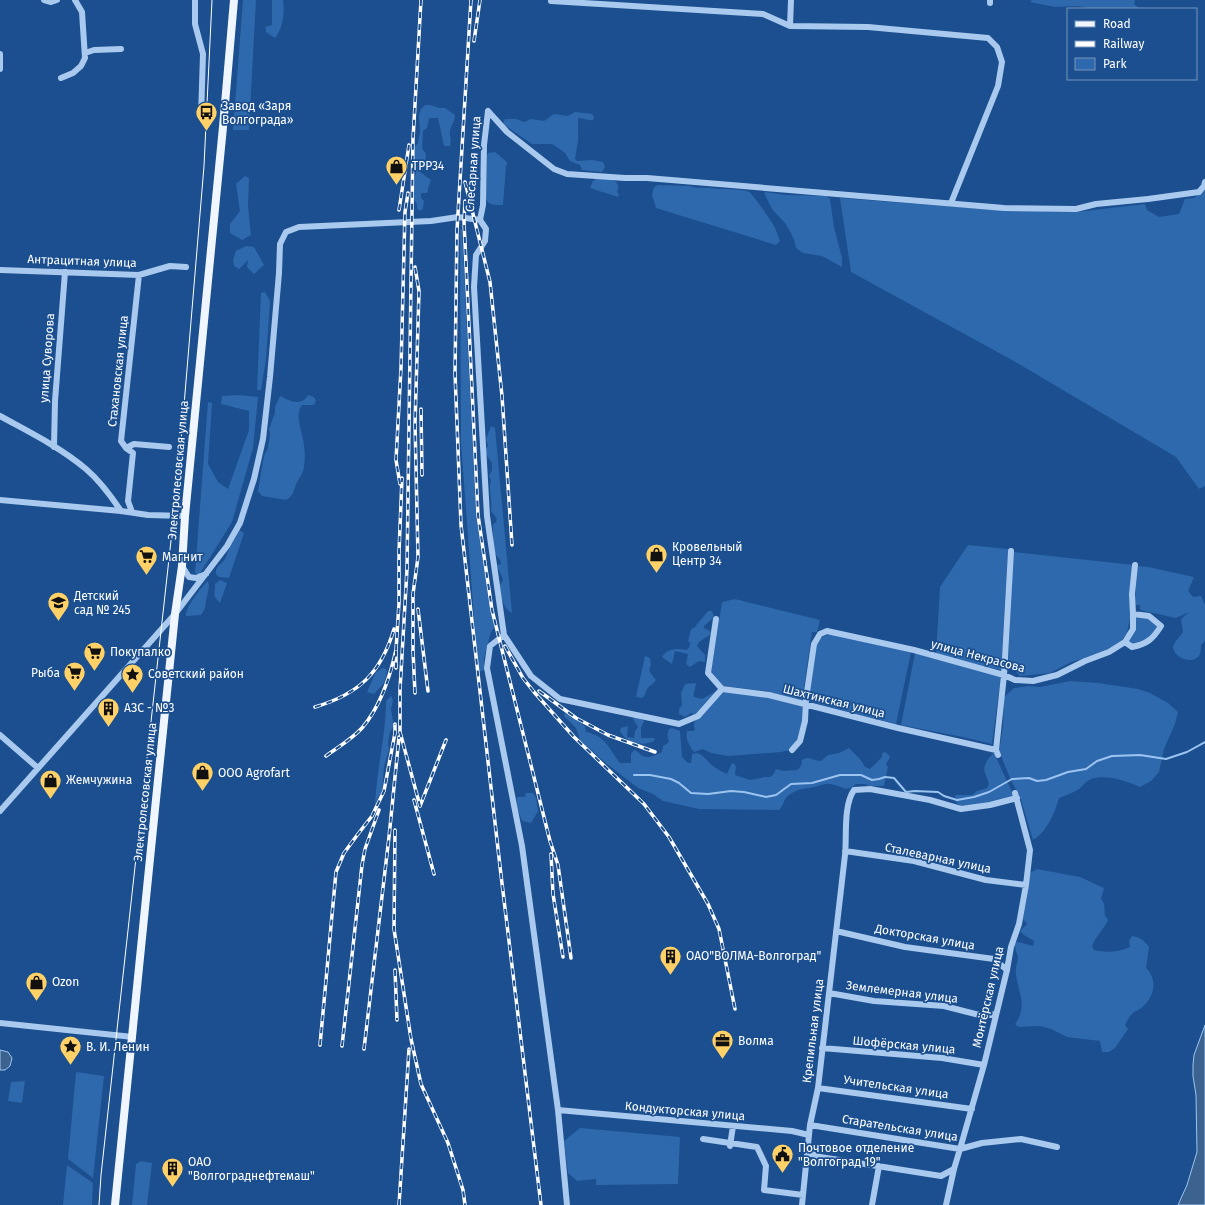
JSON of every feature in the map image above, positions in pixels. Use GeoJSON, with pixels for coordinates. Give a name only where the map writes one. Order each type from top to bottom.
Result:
{"type":"FeatureCollection","features":[{"type":"Feature","properties":{"kind":"main road","name":"Электролесовская улица"},"geometry":{"type":"LineString","coordinates":[[115,1205],[175,614],[182,566],[185,516],[234,0]]}},
{"type":"Feature","properties":{"kind":"street"},"geometry":{"type":"LineString","coordinates":[[44,0],[52,2],[57,0]]}},
{"type":"Feature","properties":{"kind":"street"},"geometry":{"type":"LineString","coordinates":[[61,78],[73,73],[81,66],[85,58],[82,12],[75,0]]}},
{"type":"Feature","properties":{"kind":"street"},"geometry":{"type":"LineString","coordinates":[[195,0],[195,24],[203,54],[201,116]]}},
{"type":"Feature","properties":{"kind":"street"},"geometry":{"type":"LineString","coordinates":[[551,0],[763,14],[790,26],[868,27],[988,38],[997,47],[1002,62],[998,86],[951,204],[1004,208],[1076,209],[1096,204],[1199,192],[1204,186],[1205,182]]}},
{"type":"Feature","properties":{"kind":"street"},"geometry":{"type":"LineString","coordinates":[[790,26],[791,0]]}},
{"type":"Feature","properties":{"kind":"street"},"geometry":{"type":"LineString","coordinates":[[85,53],[94,50],[121,49]]}},
{"type":"Feature","properties":{"kind":"street"},"geometry":{"type":"LineString","coordinates":[[0,54],[0,69]]}},
{"type":"Feature","properties":{"kind":"street","name":"Слесарная улица"},"geometry":{"type":"LineString","coordinates":[[504,635],[487,516],[474,287],[476,255],[485,242],[486,229],[480,220],[483,205],[484,145],[488,111],[507,132],[554,169],[567,174],[646,178],[951,204]]}},
{"type":"Feature","properties":{"kind":"street"},"geometry":{"type":"LineString","coordinates":[[0,810],[175,614],[227,546],[240,523],[254,479],[262,446],[271,370],[280,244],[286,232],[299,227],[409,222],[458,217],[480,220]]}},
{"type":"Feature","properties":{"kind":"street","name":"Антрацитная улица"},"geometry":{"type":"LineString","coordinates":[[0,270],[139,275],[170,266],[186,267]]}},
{"type":"Feature","properties":{"kind":"street","name":"улица Суворова"},"geometry":{"type":"LineString","coordinates":[[54,446],[55,401],[64,272]]}},
{"type":"Feature","properties":{"kind":"street","name":"Стахановская улица"},"geometry":{"type":"LineString","coordinates":[[132,512],[128,501],[133,453],[126,448],[122,441],[139,275]]}},
{"type":"Feature","properties":{"kind":"street"},"geometry":{"type":"LineString","coordinates":[[0,416],[54,446],[86,469],[108,492],[121,511]]}},
{"type":"Feature","properties":{"kind":"street"},"geometry":{"type":"LineString","coordinates":[[126,448],[134,444],[169,447]]}},
{"type":"Feature","properties":{"kind":"street"},"geometry":{"type":"LineString","coordinates":[[0,500],[185,516]]}},
{"type":"Feature","properties":{"kind":"street"},"geometry":{"type":"LineString","coordinates":[[1004,675],[1011,551]]}},
{"type":"Feature","properties":{"kind":"street"},"geometry":{"type":"LineString","coordinates":[[1133,614],[1149,616],[1161,626],[1155,636],[1143,645],[1132,646],[1125,642],[1133,629],[1132,594],[1135,565]]}},
{"type":"Feature","properties":{"kind":"street"},"geometry":{"type":"LineString","coordinates":[[182,566],[189,577],[196,578],[206,574]]}},
{"type":"Feature","properties":{"kind":"street"},"geometry":{"type":"LineString","coordinates":[[567,1205],[558,1110],[522,846],[487,668],[490,646],[504,635],[531,676],[560,699],[679,724],[698,716],[722,689],[708,672],[716,619]]}},
{"type":"Feature","properties":{"kind":"street","name":"улица Некрасова"},"geometry":{"type":"LineString","coordinates":[[805,705],[814,644],[820,634],[827,632],[914,650],[1004,675],[1015,680],[1033,681],[1057,675],[1085,661],[1109,652],[1125,642]]}},
{"type":"Feature","properties":{"kind":"street","name":"Шахтинская улица"},"geometry":{"type":"LineString","coordinates":[[722,689],[769,695],[997,752],[1004,675]]}},
{"type":"Feature","properties":{"kind":"street"},"geometry":{"type":"LineString","coordinates":[[792,750],[800,741],[806,721],[805,705]]}},
{"type":"Feature","properties":{"kind":"street"},"geometry":{"type":"LineString","coordinates":[[0,735],[38,768]]}},
{"type":"Feature","properties":{"kind":"street","name":"Монтёрская улица"},"geometry":{"type":"LineString","coordinates":[[854,790],[870,789],[930,800],[962,809],[990,805],[1016,796],[1030,850],[1019,924],[1011,947],[1007,970],[984,1065],[954,1169],[946,1205]]}},
{"type":"Feature","properties":{"kind":"street","name":"Крепильная улица"},"geometry":{"type":"LineString","coordinates":[[802,1205],[810,1125],[818,1088],[845,851],[848,808],[851,795],[854,790]]}},
{"type":"Feature","properties":{"kind":"street","name":"Сталеварная улица"},"geometry":{"type":"LineString","coordinates":[[845,851],[914,861],[986,880],[1026,885]]}},
{"type":"Feature","properties":{"kind":"street","name":"Докторская улица"},"geometry":{"type":"LineString","coordinates":[[836,931],[905,947],[994,959],[1007,970]]}},
{"type":"Feature","properties":{"kind":"street","name":"Землемерная улица"},"geometry":{"type":"LineString","coordinates":[[828,994],[874,1001],[944,1006],[983,1016],[996,1014]]}},
{"type":"Feature","properties":{"kind":"street"},"geometry":{"type":"LineString","coordinates":[[0,1023],[133,1037]]}},
{"type":"Feature","properties":{"kind":"street","name":"Шофёрская улица"},"geometry":{"type":"LineString","coordinates":[[822,1048],[942,1058],[984,1065]]}},
{"type":"Feature","properties":{"kind":"street","name":"Учительская улица"},"geometry":{"type":"LineString","coordinates":[[818,1088],[972,1109]]}},
{"type":"Feature","properties":{"kind":"street","name":"Кондукторская улица"},"geometry":{"type":"LineString","coordinates":[[558,1110],[792,1131],[809,1134]]}},
{"type":"Feature","properties":{"kind":"street","name":"Старательская улица"},"geometry":{"type":"LineString","coordinates":[[810,1125],[960,1149],[982,1143],[1021,1139],[1056,1147]]}},
{"type":"Feature","properties":{"kind":"street"},"geometry":{"type":"LineString","coordinates":[[730,1144],[732,1126]]}},
{"type":"Feature","properties":{"kind":"street"},"geometry":{"type":"LineString","coordinates":[[703,1139],[757,1147],[766,1166],[764,1190],[803,1195]]}},
{"type":"Feature","properties":{"kind":"street"},"geometry":{"type":"LineString","coordinates":[[808,1152],[820,1156],[942,1176],[954,1169]]}},
{"type":"Feature","properties":{"kind":"street"},"geometry":{"type":"LineString","coordinates":[[872,1205],[879,1166]]}},
{"type":"Feature","properties":{"kind":"green space"},"geometry":{"type":"Polygon","coordinates":[[[243,0],[256,0],[249,130],[233,130],[243,0]]]}},
{"type":"Feature","properties":{"kind":"green space"},"geometry":{"type":"Polygon","coordinates":[[[272,0],[283,0],[284,5],[282,25],[275,38],[266,32],[265,27],[272,25],[272,0]]]}},
{"type":"Feature","properties":{"kind":"green space"},"geometry":{"type":"Polygon","coordinates":[[[1032,0],[1135,0],[1134,4],[1139,8],[1087,8],[1078,6],[1055,7],[1030,2],[1032,0]]]}},
{"type":"Feature","properties":{"kind":"green space"},"geometry":{"type":"Polygon","coordinates":[[[425,105],[445,108],[455,115],[450,131],[451,146],[444,146],[438,118],[429,118],[427,128],[423,131],[422,148],[426,154],[425,166],[420,172],[431,180],[427,193],[421,193],[421,198],[424,201],[421,211],[417,209],[417,204],[414,200],[414,182],[416,172],[412,156],[414,148],[418,143],[420,132],[419,115],[421,109],[425,105]]]}},
{"type":"Feature","properties":{"kind":"green space"},"geometry":{"type":"Polygon","coordinates":[[[575,112],[592,114],[594,117],[593,120],[578,118],[578,141],[575,159],[577,161],[593,160],[603,162],[605,167],[602,172],[582,170],[580,165],[570,161],[565,153],[552,144],[532,144],[503,124],[505,119],[516,119],[524,122],[531,119],[544,121],[554,114],[568,116],[575,112]]]}},
{"type":"Feature","properties":{"kind":"green space"},"geometry":{"type":"Polygon","coordinates":[[[495,152],[507,162],[503,205],[491,204],[486,199],[487,155],[488,153],[495,152]]]}},
{"type":"Feature","properties":{"kind":"green space"},"geometry":{"type":"Polygon","coordinates":[[[245,176],[249,178],[248,206],[251,235],[242,240],[230,233],[230,224],[240,211],[236,184],[245,176]]]}},
{"type":"Feature","properties":{"kind":"green space"},"geometry":{"type":"Polygon","coordinates":[[[597,178],[612,180],[618,184],[618,197],[590,188],[593,181],[597,178]]]}},
{"type":"Feature","properties":{"kind":"green space"},"geometry":{"type":"Polygon","coordinates":[[[658,185],[690,186],[697,188],[749,192],[773,224],[780,241],[776,245],[656,208],[652,195],[654,187],[658,185]]]}},
{"type":"Feature","properties":{"kind":"green space"},"geometry":{"type":"Polygon","coordinates":[[[1205,190],[1205,486],[1199,489],[1176,457],[1012,360],[851,272],[840,198],[998,210],[1077,212],[1145,204],[1147,210],[1159,217],[1179,214],[1185,199],[1194,198],[1205,190]]]}},
{"type":"Feature","properties":{"kind":"green space"},"geometry":{"type":"Polygon","coordinates":[[[764,193],[786,195],[826,196],[830,199],[834,227],[842,258],[842,267],[822,256],[803,253],[796,248],[791,233],[785,223],[772,209],[764,193]]]}},
{"type":"Feature","properties":{"kind":"green space"},"geometry":{"type":"Polygon","coordinates":[[[460,229],[462,230],[476,515],[494,627],[490,635],[484,658],[484,670],[478,672],[461,442],[460,229]]]}},
{"type":"Feature","properties":{"kind":"green space"},"geometry":{"type":"Polygon","coordinates":[[[246,246],[254,247],[264,265],[254,274],[247,267],[248,260],[239,269],[234,266],[233,260],[236,251],[246,246]]]}},
{"type":"Feature","properties":{"kind":"green space"},"geometry":{"type":"Polygon","coordinates":[[[265,292],[270,301],[266,359],[261,390],[257,390],[261,293],[265,292]]]}},
{"type":"Feature","properties":{"kind":"green space"},"geometry":{"type":"Polygon","coordinates":[[[238,395],[258,397],[253,448],[232,522],[199,575],[195,573],[208,402],[212,403],[208,464],[218,482],[228,489],[249,430],[249,411],[221,404],[222,396],[238,395]]]}},
{"type":"Feature","properties":{"kind":"green space"},"geometry":{"type":"Polygon","coordinates":[[[308,395],[314,397],[316,401],[314,405],[302,405],[299,414],[305,450],[302,474],[293,493],[286,500],[262,496],[258,491],[264,456],[268,448],[270,435],[269,429],[275,413],[275,407],[280,396],[291,401],[299,402],[305,399],[308,395]]]}},
{"type":"Feature","properties":{"kind":"green space"},"geometry":{"type":"Polygon","coordinates":[[[491,426],[495,428],[512,613],[504,605],[500,585],[503,580],[497,567],[497,565],[501,564],[501,562],[495,553],[494,547],[493,524],[497,519],[491,511],[491,480],[489,476],[492,470],[492,463],[485,450],[488,446],[486,439],[491,426]]]}},
{"type":"Feature","properties":{"kind":"green space"},"geometry":{"type":"Polygon","coordinates":[[[239,530],[244,533],[229,578],[219,577],[216,574],[216,569],[225,559],[239,530]]]}},
{"type":"Feature","properties":{"kind":"green space"},"geometry":{"type":"Polygon","coordinates":[[[968,545],[1008,549],[1001,670],[936,655],[940,587],[968,545]]]}},
{"type":"Feature","properties":{"kind":"green space"},"geometry":{"type":"Polygon","coordinates":[[[1013,552],[1134,565],[1131,614],[1127,633],[1121,642],[1105,651],[1069,663],[1050,673],[1020,676],[1016,672],[1017,665],[1008,664],[1013,552]]]}},
{"type":"Feature","properties":{"kind":"green space"},"geometry":{"type":"Polygon","coordinates":[[[1137,566],[1194,577],[1188,591],[1193,597],[1201,596],[1205,605],[1205,641],[1201,645],[1200,653],[1194,660],[1185,659],[1177,655],[1173,648],[1175,642],[1183,632],[1181,619],[1189,612],[1176,618],[1140,610],[1140,605],[1135,605],[1137,566]]]}},
{"type":"Feature","properties":{"kind":"green space"},"geometry":{"type":"Polygon","coordinates":[[[220,580],[227,583],[220,603],[214,593],[215,584],[220,580]]]}},
{"type":"Feature","properties":{"kind":"green space"},"geometry":{"type":"Polygon","coordinates":[[[208,581],[209,589],[203,612],[201,615],[186,616],[186,612],[191,603],[201,588],[208,581]]]}},
{"type":"Feature","properties":{"kind":"green space"},"geometry":{"type":"Polygon","coordinates":[[[735,599],[820,620],[817,632],[812,632],[802,701],[766,691],[723,686],[711,671],[722,602],[735,599]]]}},
{"type":"Feature","properties":{"kind":"green space"},"geometry":{"type":"Polygon","coordinates":[[[708,611],[712,611],[714,617],[704,626],[704,628],[710,631],[711,634],[699,642],[697,646],[705,655],[705,662],[699,661],[690,667],[686,664],[688,654],[675,651],[672,664],[662,657],[669,651],[676,649],[686,650],[689,648],[690,643],[688,641],[691,629],[694,628],[708,611]]]}},
{"type":"Feature","properties":{"kind":"green space"},"geometry":{"type":"Polygon","coordinates":[[[1135,616],[1149,618],[1159,626],[1142,644],[1132,645],[1128,642],[1135,616]]]}},
{"type":"Feature","properties":{"kind":"green space"},"geometry":{"type":"Polygon","coordinates":[[[830,634],[911,652],[896,724],[808,701],[816,646],[822,637],[830,634]]]}},
{"type":"Feature","properties":{"kind":"green space"},"geometry":{"type":"Polygon","coordinates":[[[915,653],[1001,676],[992,744],[901,725],[915,653]]]}},
{"type":"Feature","properties":{"kind":"green space"},"geometry":{"type":"Polygon","coordinates":[[[645,656],[650,658],[651,665],[649,670],[656,680],[647,689],[642,698],[636,697],[645,656]]]}},
{"type":"Feature","properties":{"kind":"green space"},"geometry":{"type":"Polygon","coordinates":[[[383,668],[386,669],[387,672],[384,683],[374,694],[367,692],[376,672],[383,668]]]}},
{"type":"Feature","properties":{"kind":"green space"},"geometry":{"type":"Polygon","coordinates":[[[1070,681],[1098,683],[1138,689],[1150,693],[1168,703],[1178,712],[1175,724],[1164,749],[1159,772],[1151,781],[1140,787],[1103,777],[1089,780],[1072,793],[1059,798],[1046,828],[1033,840],[1021,800],[999,751],[1003,727],[1004,697],[1014,688],[1028,686],[1040,687],[1070,681]]]}},
{"type":"Feature","properties":{"kind":"green space"},"geometry":{"type":"Polygon","coordinates":[[[696,683],[694,697],[702,699],[718,690],[765,696],[802,707],[803,721],[798,740],[790,750],[781,752],[728,756],[711,753],[703,749],[694,752],[688,742],[687,731],[695,730],[695,715],[691,713],[685,717],[679,714],[679,709],[682,705],[681,693],[685,684],[696,683]]]}},
{"type":"Feature","properties":{"kind":"green space"},"geometry":{"type":"Polygon","coordinates":[[[391,696],[393,700],[391,709],[394,726],[390,732],[388,743],[389,750],[384,766],[382,791],[377,799],[375,807],[386,714],[386,701],[391,696]]]}},
{"type":"Feature","properties":{"kind":"green space"},"geometry":{"type":"Polygon","coordinates":[[[565,712],[585,726],[586,732],[603,740],[620,763],[631,763],[631,754],[634,750],[647,757],[662,752],[663,746],[669,741],[669,729],[672,728],[680,731],[682,757],[688,763],[691,763],[692,754],[699,753],[713,766],[727,774],[732,763],[734,764],[736,766],[735,775],[750,780],[770,777],[776,769],[783,771],[797,770],[801,766],[802,760],[804,759],[809,758],[821,761],[828,755],[839,753],[849,748],[860,759],[865,767],[870,769],[882,757],[882,753],[885,752],[890,756],[886,764],[888,767],[884,786],[856,784],[846,789],[827,784],[803,789],[792,793],[787,797],[779,810],[699,809],[663,801],[653,794],[638,788],[607,764],[580,740],[576,728],[564,716],[565,712]]]}},
{"type":"Feature","properties":{"kind":"green space"},"geometry":{"type":"Polygon","coordinates":[[[634,717],[640,717],[644,721],[641,728],[641,738],[655,738],[654,741],[640,744],[630,741],[623,735],[620,731],[621,728],[628,726],[627,737],[634,738],[635,731],[638,727],[633,719],[634,717]]]}},
{"type":"Feature","properties":{"kind":"green space"},"geometry":{"type":"Polygon","coordinates":[[[994,753],[1014,796],[989,803],[960,806],[956,802],[955,795],[972,795],[977,791],[987,788],[989,784],[984,769],[988,760],[994,753]]]}},
{"type":"Feature","properties":{"kind":"green space"},"geometry":{"type":"Polygon","coordinates":[[[526,793],[533,793],[536,798],[538,811],[531,823],[523,821],[517,806],[517,797],[525,797],[526,793]]]}},
{"type":"Feature","properties":{"kind":"green space"},"geometry":{"type":"Polygon","coordinates":[[[1037,869],[1080,877],[1104,888],[1101,899],[1104,905],[1105,916],[1108,920],[1092,946],[1094,950],[1112,952],[1126,949],[1130,947],[1129,941],[1132,936],[1142,939],[1149,947],[1146,968],[1153,978],[1154,984],[1151,995],[1145,1005],[1130,1016],[1125,1025],[1128,1029],[1115,1048],[1109,1052],[1102,1052],[1100,1041],[1067,1037],[1051,1029],[1040,1026],[1018,1027],[1015,1024],[1019,1017],[1022,1004],[1016,973],[1018,957],[1015,942],[1033,946],[1034,941],[1020,931],[1027,924],[1023,919],[1030,873],[1037,869]]]}},
{"type":"Feature","properties":{"kind":"green space"},"geometry":{"type":"Polygon","coordinates":[[[76,1072],[104,1076],[93,1178],[68,1159],[76,1072]]]}},
{"type":"Feature","properties":{"kind":"green space"},"geometry":{"type":"Polygon","coordinates":[[[25,1081],[22,1103],[8,1101],[11,1082],[25,1081]]]}},
{"type":"Feature","properties":{"kind":"green space"},"geometry":{"type":"Polygon","coordinates":[[[580,1128],[680,1137],[678,1184],[596,1185],[596,1179],[577,1181],[568,1173],[564,1141],[580,1128]]]}},
{"type":"Feature","properties":{"kind":"green space"},"geometry":{"type":"Polygon","coordinates":[[[141,1161],[152,1163],[147,1205],[132,1205],[136,1164],[141,1161]]]}},
{"type":"Feature","properties":{"kind":"green space"},"geometry":{"type":"Polygon","coordinates":[[[67,1165],[93,1183],[92,1205],[63,1205],[67,1165]]]}},
{"type":"Feature","properties":{"kind":"shaded area"},"geometry":{"type":"Polygon","coordinates":[[[1205,1025],[1205,1205],[1178,1205],[1187,1185],[1197,1152],[1196,1095],[1193,1065],[1194,1055],[1205,1025]]]}},
{"type":"Feature","properties":{"kind":"shaded area"},"geometry":{"type":"Polygon","coordinates":[[[0,1050],[8,1052],[12,1058],[10,1066],[5,1070],[0,1070],[0,1050]]]}},
{"type":"Feature","properties":{"kind":"waterway"},"geometry":{"type":"LineString","coordinates":[[634,775],[650,775],[671,779],[679,783],[691,793],[708,794],[731,791],[744,792],[766,797],[776,795],[791,784],[812,783],[840,775],[861,775],[872,780],[885,777],[894,778],[906,792],[938,792],[944,796],[957,800],[974,797],[989,792],[1012,779],[1029,778],[1037,781],[1046,780],[1068,772],[1086,769],[1097,761],[1112,756],[1140,755],[1166,759],[1187,752],[1205,742]]}},
{"type":"Feature","properties":{"kind":"tram line"},"geometry":{"type":"LineString","coordinates":[[99,1205],[101,1175],[178,477],[204,166],[212,0]]}},
{"type":"Feature","properties":{"kind":"railway"},"geometry":{"type":"LineString","coordinates":[[421,0],[413,139],[407,569],[400,690],[400,732],[420,806],[446,740]]}},
{"type":"Feature","properties":{"kind":"railway"},"geometry":{"type":"LineString","coordinates":[[471,0],[457,230],[455,373],[461,525],[541,1205]]}},
{"type":"Feature","properties":{"kind":"railway"},"geometry":{"type":"LineString","coordinates":[[474,41],[480,0]]}},
{"type":"Feature","properties":{"kind":"railway"},"geometry":{"type":"LineString","coordinates":[[399,210],[409,145]]}},
{"type":"Feature","properties":{"kind":"railway"},"geometry":{"type":"LineString","coordinates":[[465,182],[490,282],[502,396],[512,545]]}},
{"type":"Feature","properties":{"kind":"railway"},"geometry":{"type":"LineString","coordinates":[[400,484],[396,460],[401,368],[405,212],[408,193]]}},
{"type":"Feature","properties":{"kind":"railway"},"geometry":{"type":"LineString","coordinates":[[465,201],[464,222],[478,515],[492,610],[550,841],[558,865],[571,958]]}},
{"type":"Feature","properties":{"kind":"railway"},"geometry":{"type":"LineString","coordinates":[[415,267],[419,291],[415,423],[418,557],[413,594],[415,693]]}},
{"type":"Feature","properties":{"kind":"railway"},"geometry":{"type":"LineString","coordinates":[[421,409],[422,475]]}},
{"type":"Feature","properties":{"kind":"railway"},"geometry":{"type":"LineString","coordinates":[[396,650],[399,603],[399,552],[402,478]]}},
{"type":"Feature","properties":{"kind":"railway"},"geometry":{"type":"LineString","coordinates":[[418,609],[428,691]]}},
{"type":"Feature","properties":{"kind":"railway"},"geometry":{"type":"LineString","coordinates":[[315,707],[344,696],[366,680],[375,670],[382,658],[394,629]]}},
{"type":"Feature","properties":{"kind":"railway"},"geometry":{"type":"LineString","coordinates":[[505,646],[523,678],[534,692],[574,737],[644,804],[669,837],[708,904],[719,929],[735,1009]]}},
{"type":"Feature","properties":{"kind":"railway"},"geometry":{"type":"LineString","coordinates":[[326,756],[354,736],[369,719],[384,691],[396,650],[396,668]]}},
{"type":"Feature","properties":{"kind":"railway"},"geometry":{"type":"LineString","coordinates":[[539,691],[576,718],[608,735],[655,752]]}},
{"type":"Feature","properties":{"kind":"railway"},"geometry":{"type":"LineString","coordinates":[[320,1045],[336,872],[344,853],[372,816],[384,791],[395,733],[395,724]]}},
{"type":"Feature","properties":{"kind":"railway"},"geometry":{"type":"LineString","coordinates":[[364,1049],[389,837],[399,737]]}},
{"type":"Feature","properties":{"kind":"railway"},"geometry":{"type":"LineString","coordinates":[[414,800],[434,874]]}},
{"type":"Feature","properties":{"kind":"railway"},"geometry":{"type":"LineString","coordinates":[[342,1046],[362,865],[365,849],[379,810]]}},
{"type":"Feature","properties":{"kind":"railway"},"geometry":{"type":"LineString","coordinates":[[395,830],[394,929],[411,1039],[421,1084],[448,1143],[463,1190],[465,1205]]}},
{"type":"Feature","properties":{"kind":"railway"},"geometry":{"type":"LineString","coordinates":[[551,854],[553,894],[563,957]]}},
{"type":"Feature","properties":{"kind":"railway"},"geometry":{"type":"LineString","coordinates":[[395,970],[397,1020]]}},
{"type":"Feature","properties":{"kind":"railway"},"geometry":{"type":"LineString","coordinates":[[399,1205],[409,1049]]}},
{"type":"Feature","properties":{"kind":"place","name":"Завод «Заря Волгограда»"},"geometry":{"type":"Point","coordinates":[206,132]}},
{"type":"Feature","properties":{"kind":"place","name":"TPP34"},"geometry":{"type":"Point","coordinates":[396,186]}},
{"type":"Feature","properties":{"kind":"place","name":"Кровельный Центр 34"},"geometry":{"type":"Point","coordinates":[657,574]}},
{"type":"Feature","properties":{"kind":"place","name":"Магнит"},"geometry":{"type":"Point","coordinates":[147,576]}},
{"type":"Feature","properties":{"kind":"place","name":"Детский сад № 245"},"geometry":{"type":"Point","coordinates":[58,622]}},
{"type":"Feature","properties":{"kind":"place","name":"Покупалко"},"geometry":{"type":"Point","coordinates":[95,672]}},
{"type":"Feature","properties":{"kind":"place","name":"Рыба"},"geometry":{"type":"Point","coordinates":[75,692]}},
{"type":"Feature","properties":{"kind":"place","name":"Советский район"},"geometry":{"type":"Point","coordinates":[133,694]}},
{"type":"Feature","properties":{"kind":"place","name":"АЗС - №3"},"geometry":{"type":"Point","coordinates":[109,728]}},
{"type":"Feature","properties":{"kind":"place","name":"OOO Agrofart"},"geometry":{"type":"Point","coordinates":[203,792]}},
{"type":"Feature","properties":{"kind":"place","name":"Жемчужина"},"geometry":{"type":"Point","coordinates":[50,800]}},
{"type":"Feature","properties":{"kind":"place","name":"ОАО\"ВОЛМА-Волгоград\""},"geometry":{"type":"Point","coordinates":[671,976]}},
{"type":"Feature","properties":{"kind":"place","name":"Ozon"},"geometry":{"type":"Point","coordinates":[37,1002]}},
{"type":"Feature","properties":{"kind":"place","name":"Волма"},"geometry":{"type":"Point","coordinates":[723,1060]}},
{"type":"Feature","properties":{"kind":"place","name":"В. И. Ленин"},"geometry":{"type":"Point","coordinates":[70,1066]}},
{"type":"Feature","properties":{"kind":"place","name":"Почтовое отделение \"Волгоград 19\""},"geometry":{"type":"Point","coordinates":[782,1174]}},
{"type":"Feature","properties":{"kind":"place","name":"ОАО \"Волгограднефтемаш\""},"geometry":{"type":"Point","coordinates":[172,1188]}}]}
